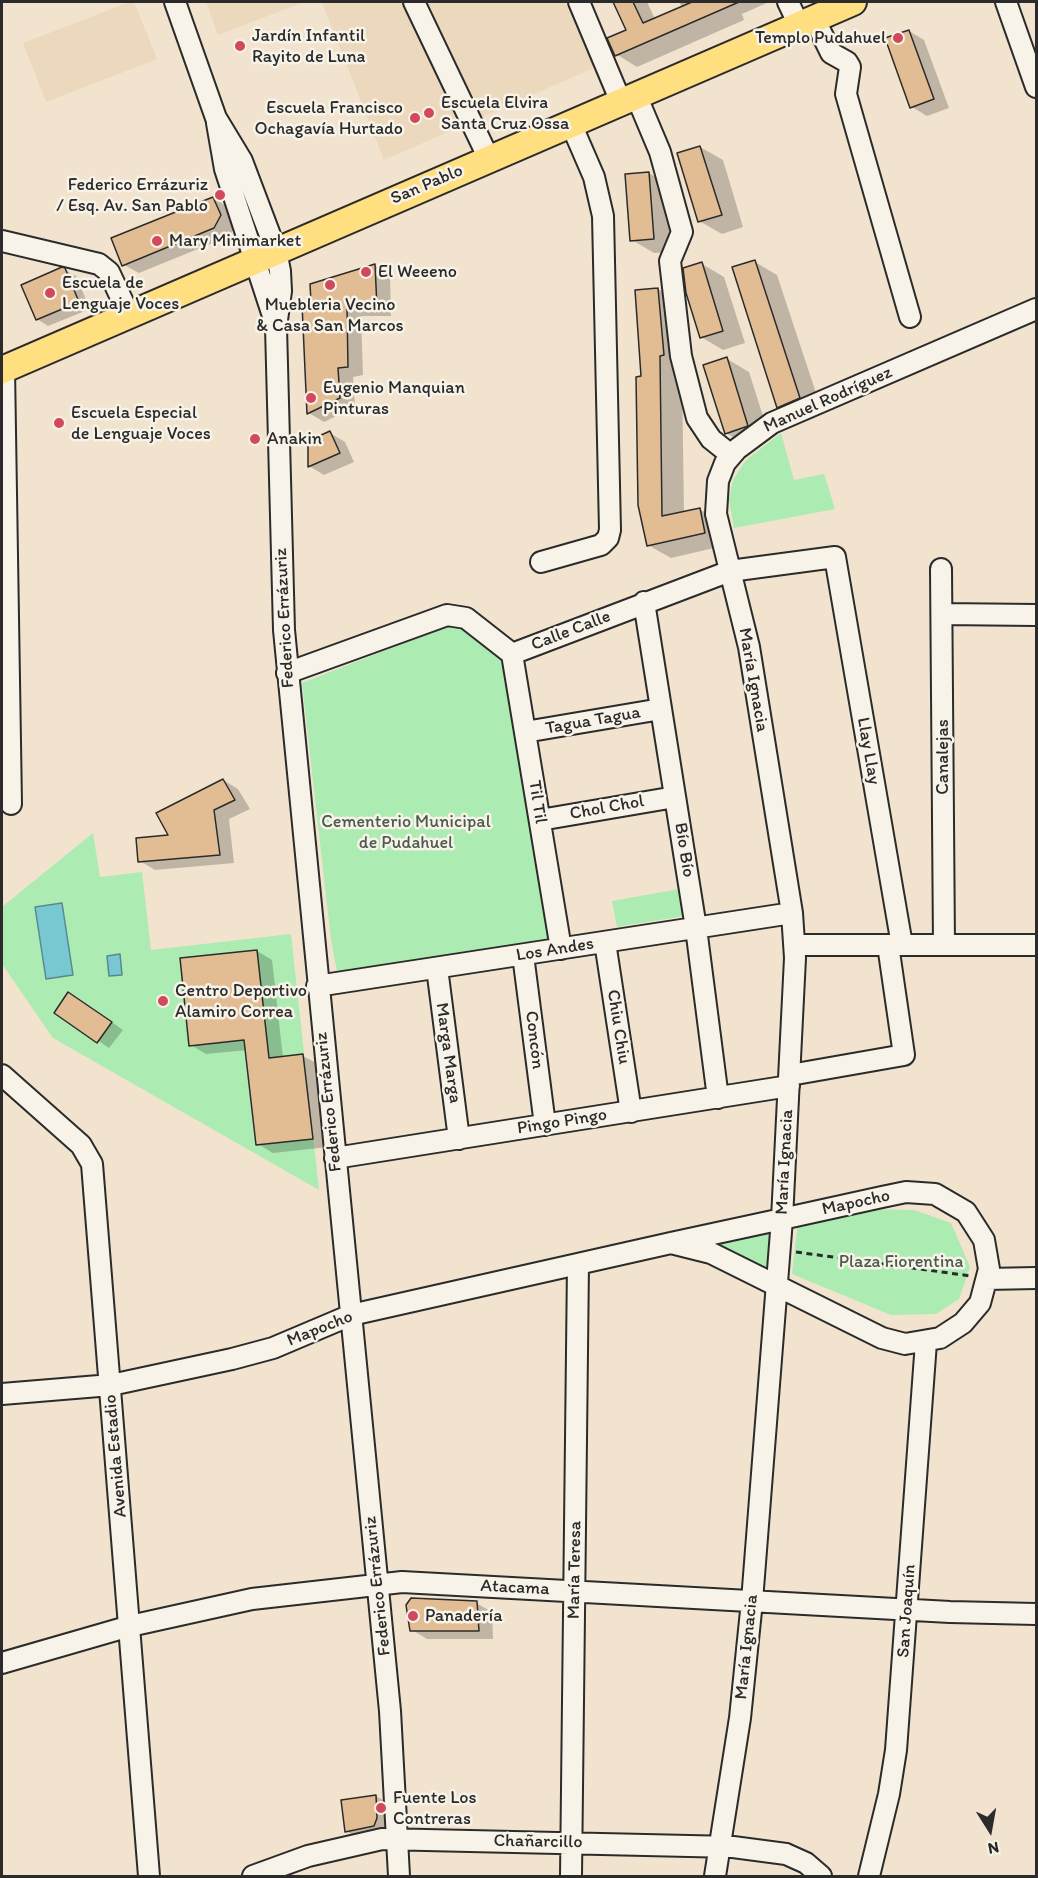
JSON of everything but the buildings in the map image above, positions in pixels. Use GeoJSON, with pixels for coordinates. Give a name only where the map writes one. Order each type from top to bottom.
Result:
{"type":"FeatureCollection","features":[{"type":"Feature","properties":{"kind":"main road","name":"San Pablo"},"geometry":{"type":"LineString","coordinates":[[3,369],[853,2]]}},
{"type":"Feature","properties":{"kind":"street","name":"Federico Errázuriz"},"geometry":{"type":"LineString","coordinates":[[175,2],[216,117],[242,161],[266,255],[281,283],[276,327],[281,579],[287,673],[394,1750],[399,1876]]}},
{"type":"Feature","properties":{"kind":"street"},"geometry":{"type":"LineString","coordinates":[[414,2],[489,159]]}},
{"type":"Feature","properties":{"kind":"street"},"geometry":{"type":"LineString","coordinates":[[579,2],[628,99],[660,153],[682,232],[670,261],[681,356],[697,418],[711,439],[731,455]]}},
{"type":"Feature","properties":{"kind":"street"},"geometry":{"type":"LineString","coordinates":[[788,2],[831,53],[847,62],[850,67],[846,94],[910,317]]}},
{"type":"Feature","properties":{"kind":"street"},"geometry":{"type":"LineString","coordinates":[[1006,2],[1036,87]]}},
{"type":"Feature","properties":{"kind":"street"},"geometry":{"type":"LineString","coordinates":[[541,562],[601,544],[608,538],[610,530],[603,216],[594,177],[571,124]]}},
{"type":"Feature","properties":{"kind":"street"},"geometry":{"type":"LineString","coordinates":[[2,241],[99,264],[109,272],[129,315]]}},
{"type":"Feature","properties":{"kind":"street","name":"Manuel Rodríguez"},"geometry":{"type":"LineString","coordinates":[[731,455],[743,443],[772,423],[1036,309]]}},
{"type":"Feature","properties":{"kind":"street"},"geometry":{"type":"LineString","coordinates":[[3,369],[11,804]]}},
{"type":"Feature","properties":{"kind":"street","name":"María Ignacia"},"geometry":{"type":"LineString","coordinates":[[715,1876],[740,1718],[752,1601],[780,1250],[795,945],[749,647],[716,504],[718,481],[731,455]]}},
{"type":"Feature","properties":{"kind":"street","name":"Calle Calle"},"geometry":{"type":"LineString","coordinates":[[287,673],[447,615],[466,618],[512,654],[730,571],[835,557]]}},
{"type":"Feature","properties":{"kind":"street","name":"Llay Llay"},"geometry":{"type":"LineString","coordinates":[[835,557],[895,945],[904,1055]]}},
{"type":"Feature","properties":{"kind":"street","name":"Canalejas"},"geometry":{"type":"LineString","coordinates":[[941,569],[944,945]]}},
{"type":"Feature","properties":{"kind":"street","name":"Bío Bío"},"geometry":{"type":"LineString","coordinates":[[644,602],[696,928],[718,1098]]}},
{"type":"Feature","properties":{"kind":"street"},"geometry":{"type":"LineString","coordinates":[[942,614],[1036,615]]}},
{"type":"Feature","properties":{"kind":"street","name":"Til Til"},"geometry":{"type":"LineString","coordinates":[[512,654],[561,949]]}},
{"type":"Feature","properties":{"kind":"street","name":"Tagua Tagua"},"geometry":{"type":"LineString","coordinates":[[525,732],[661,709]]}},
{"type":"Feature","properties":{"kind":"street","name":"Chol Chol"},"geometry":{"type":"LineString","coordinates":[[540,820],[675,797]]}},
{"type":"Feature","properties":{"kind":"street","name":"Los Andes"},"geometry":{"type":"LineString","coordinates":[[317,986],[792,914]]}},
{"type":"Feature","properties":{"kind":"street","name":"Chiu Chiu"},"geometry":{"type":"LineString","coordinates":[[605,942],[631,1112]]}},
{"type":"Feature","properties":{"kind":"street"},"geometry":{"type":"LineString","coordinates":[[795,945],[1036,945]]}},
{"type":"Feature","properties":{"kind":"street","name":"Concón"},"geometry":{"type":"LineString","coordinates":[[523,955],[545,1125]]}},
{"type":"Feature","properties":{"kind":"street","name":"Marga Marga"},"geometry":{"type":"LineString","coordinates":[[437,968],[459,1138]]}},
{"type":"Feature","properties":{"kind":"street","name":"Pingo Pingo"},"geometry":{"type":"LineString","coordinates":[[334,1158],[718,1098],[904,1055]]}},
{"type":"Feature","properties":{"kind":"street","name":"Avenida Estadio"},"geometry":{"type":"LineString","coordinates":[[2,1075],[81,1145],[93,1164],[149,1876]]}},
{"type":"Feature","properties":{"kind":"street","name":"Mapocho"},"geometry":{"type":"LineString","coordinates":[[2,1394],[111,1385],[255,1354],[351,1315],[782,1219],[916,1192],[935,1194],[956,1205],[979,1230],[987,1250],[987,1279],[980,1303],[972,1314],[952,1331],[926,1342],[893,1342],[711,1253],[671,1244]]}},
{"type":"Feature","properties":{"kind":"street","name":"María Teresa"},"geometry":{"type":"LineString","coordinates":[[571,1876],[578,1264]]}},
{"type":"Feature","properties":{"kind":"street"},"geometry":{"type":"LineString","coordinates":[[987,1279],[1036,1278]]}},
{"type":"Feature","properties":{"kind":"street","name":"San Joaquín"},"geometry":{"type":"LineString","coordinates":[[869,1876],[894,1766],[926,1342]]}},
{"type":"Feature","properties":{"kind":"street","name":"Atacama"},"geometry":{"type":"LineString","coordinates":[[2,1662],[129,1626],[270,1596],[377,1585],[422,1583],[1036,1614]]}},
{"type":"Feature","properties":{"kind":"street","name":"Chañarcillo"},"geometry":{"type":"LineString","coordinates":[[253,1876],[308,1856],[374,1839],[720,1846],[786,1854],[806,1863],[821,1876]]}},
{"type":"Feature","properties":{"kind":"path"},"geometry":{"type":"LineString","coordinates":[[780,1250],[987,1279]]}},
{"type":"Feature","properties":{"kind":"shaded area"},"geometry":{"type":"Polygon","coordinates":[[[134,2],[157,59],[46,102],[23,43],[134,2]]]}},
{"type":"Feature","properties":{"kind":"shaded area"},"geometry":{"type":"Polygon","coordinates":[[[206,2],[304,2],[218,35],[206,2]]]}},
{"type":"Feature","properties":{"kind":"shaded area","name":"Escuela Elvira Santa Cruz Ossa"},"geometry":{"type":"Polygon","coordinates":[[[322,2],[566,2],[598,66],[384,160],[322,2]]]}},
{"type":"Feature","properties":{"kind":"green space"},"geometry":{"type":"Polygon","coordinates":[[[781,433],[794,480],[824,474],[835,509],[734,528],[729,500],[733,480],[746,460],[781,433]]]}},
{"type":"Feature","properties":{"kind":"green space","name":"Cementerio Municipal de Pudahuel"},"geometry":{"type":"Polygon","coordinates":[[[458,622],[506,652],[554,938],[337,972],[331,940],[302,683],[458,622]]]}},
{"type":"Feature","properties":{"kind":"green space","name":"Centro Deportivo Alamiro Correa"},"geometry":{"type":"Polygon","coordinates":[[[93,833],[100,877],[142,872],[151,950],[291,934],[319,1190],[53,1038],[2,964],[2,907],[93,833]]]}},
{"type":"Feature","properties":{"kind":"green space"},"geometry":{"type":"Polygon","coordinates":[[[685,888],[690,915],[617,927],[612,901],[685,888]]]}},
{"type":"Feature","properties":{"kind":"green space","name":"Plaza Fiorentina"},"geometry":{"type":"Polygon","coordinates":[[[856,1209],[914,1210],[951,1223],[970,1267],[959,1299],[936,1314],[891,1315],[792,1274],[798,1221],[856,1209]]]}},
{"type":"Feature","properties":{"kind":"green space"},"geometry":{"type":"Polygon","coordinates":[[[771,1230],[770,1275],[708,1244],[771,1230]]]}},
{"type":"Feature","properties":{"kind":"water"},"geometry":{"type":"Polygon","coordinates":[[[62,903],[73,975],[46,979],[35,907],[62,903]]]}},
{"type":"Feature","properties":{"kind":"water"},"geometry":{"type":"Polygon","coordinates":[[[120,954],[122,975],[109,976],[107,956],[120,954]]]}},
{"type":"Feature","properties":{"kind":"place","name":"Templo Pudahuel"},"geometry":{"type":"Point","coordinates":[898,38]}},
{"type":"Feature","properties":{"kind":"place","name":"Jardín Infantil Rayito de Luna"},"geometry":{"type":"Point","coordinates":[240,46]}},
{"type":"Feature","properties":{"kind":"place","name":"Escuela Elvira Santa Cruz Ossa"},"geometry":{"type":"Point","coordinates":[429,113]}},
{"type":"Feature","properties":{"kind":"place","name":"Escuela Francisco Ochagavía Hurtado"},"geometry":{"type":"Point","coordinates":[415,118]}},
{"type":"Feature","properties":{"kind":"place","name":"Federico Errázuriz / Esq. Av. San Pablo"},"geometry":{"type":"Point","coordinates":[220,195]}},
{"type":"Feature","properties":{"kind":"place","name":"Mary Minimarket"},"geometry":{"type":"Point","coordinates":[157,241]}},
{"type":"Feature","properties":{"kind":"place","name":"El Weeeno"},"geometry":{"type":"Point","coordinates":[366,272]}},
{"type":"Feature","properties":{"kind":"place","name":"Muebleria Vecino & Casa San Marcos"},"geometry":{"type":"Point","coordinates":[330,285]}},
{"type":"Feature","properties":{"kind":"place","name":"Escuela de Lenguaje Voces"},"geometry":{"type":"Point","coordinates":[50,293]}},
{"type":"Feature","properties":{"kind":"place","name":"Eugenio Manquian Pinturas"},"geometry":{"type":"Point","coordinates":[311,398]}},
{"type":"Feature","properties":{"kind":"place","name":"Escuela Especial de Lenguaje Voces"},"geometry":{"type":"Point","coordinates":[59,423]}},
{"type":"Feature","properties":{"kind":"place","name":"Anakin"},"geometry":{"type":"Point","coordinates":[255,439]}},
{"type":"Feature","properties":{"kind":"place","name":"Centro Deportivo Alamiro Correa"},"geometry":{"type":"Point","coordinates":[163,1001]}},
{"type":"Feature","properties":{"kind":"place","name":"Panadería"},"geometry":{"type":"Point","coordinates":[413,1616]}},
{"type":"Feature","properties":{"kind":"place","name":"Fuente Los Contreras"},"geometry":{"type":"Point","coordinates":[381,1808]}}]}
